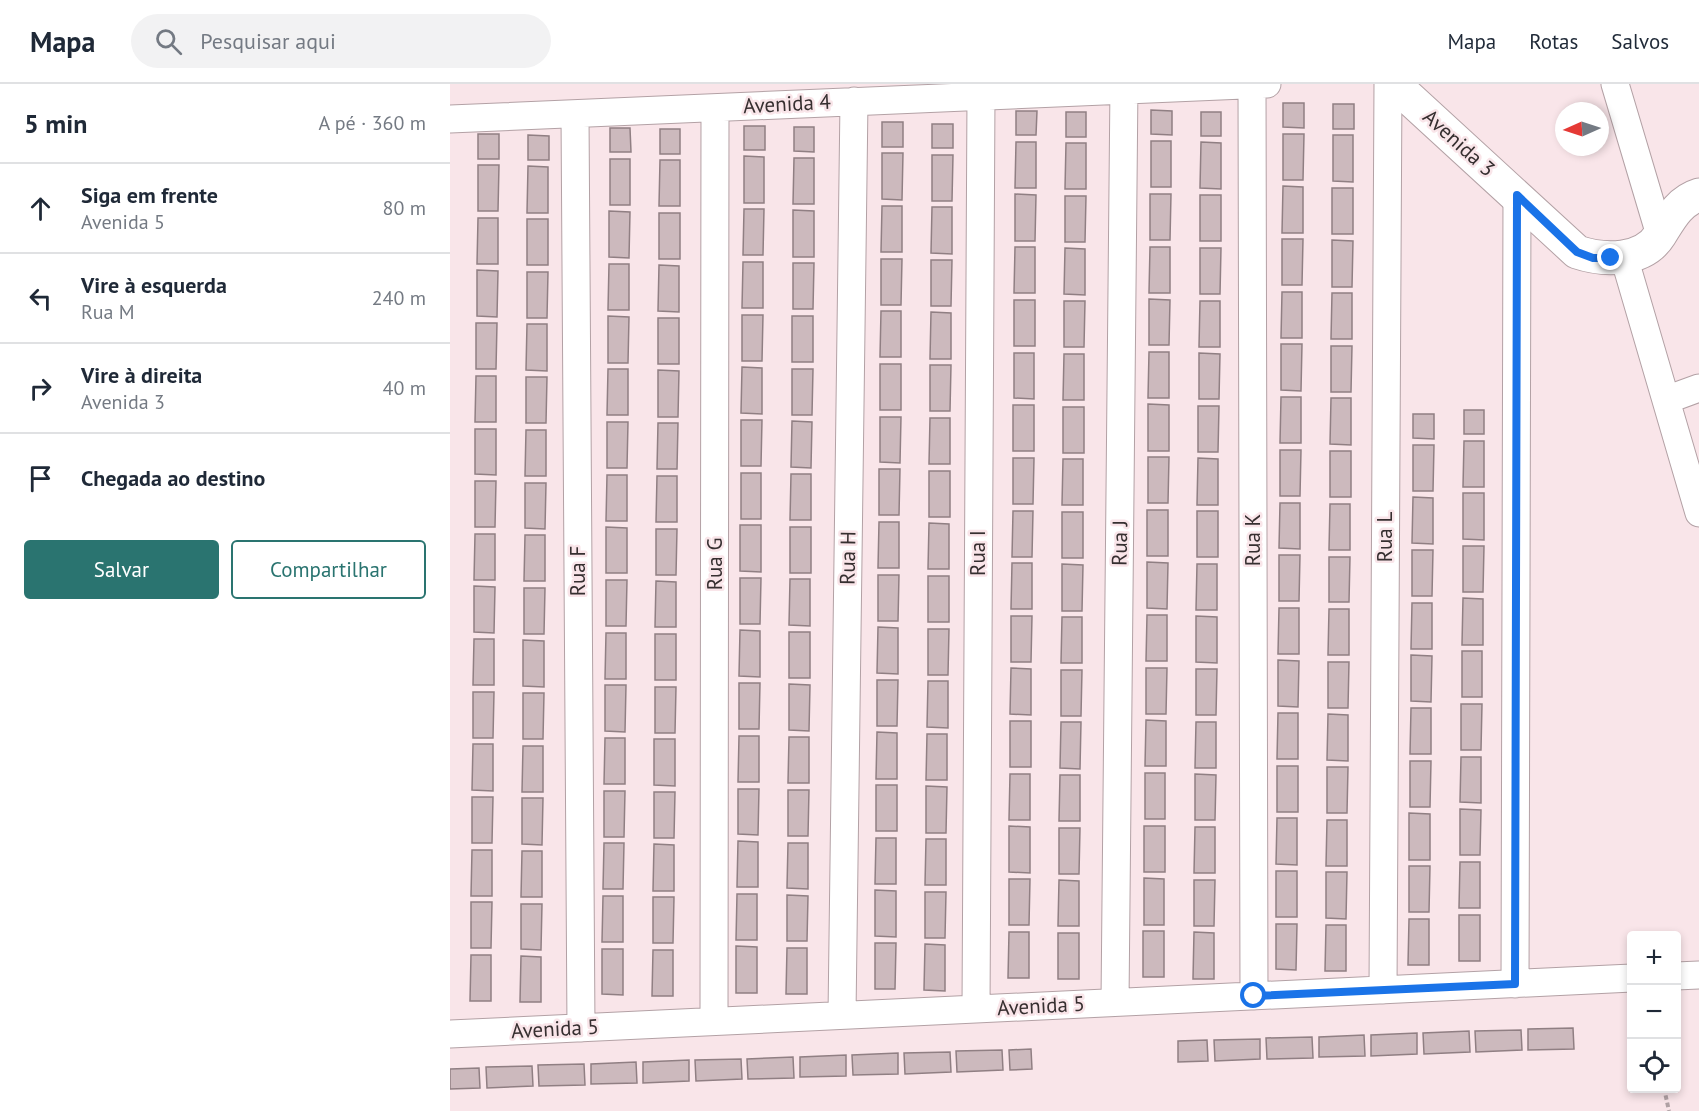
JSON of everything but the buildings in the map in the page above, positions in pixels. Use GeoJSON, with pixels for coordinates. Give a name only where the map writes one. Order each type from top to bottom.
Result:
{"type":"FeatureCollection","features":[{"type":"Feature","properties":{"kind":"main road","name":"Avenida 3"},"geometry":{"type":"LineString","coordinates":[[1394,84],[1577,252],[1593,258],[1624,257],[1640,251],[1653,243],[1672,215],[1696,196]]}},
{"type":"Feature","properties":{"kind":"street","name":"Avenida 4"},"geometry":{"type":"LineString","coordinates":[[450,119],[981,96],[1124,87],[1267,84]]}},
{"type":"Feature","properties":{"kind":"street","name":"Rua L"},"geometry":{"type":"LineString","coordinates":[[1383,990],[1388,84]]}},
{"type":"Feature","properties":{"kind":"street"},"geometry":{"type":"LineString","coordinates":[[1615,84],[1660,235]]}},
{"type":"Feature","properties":{"kind":"street","name":"Rua K"},"geometry":{"type":"LineString","coordinates":[[1252,85],[1254,996]]}},
{"type":"Feature","properties":{"kind":"street","name":"Rua J"},"geometry":{"type":"LineString","coordinates":[[1115,1002],[1124,87]]}},
{"type":"Feature","properties":{"kind":"street","name":"Rua I"},"geometry":{"type":"LineString","coordinates":[[976,1009],[981,96]]}},
{"type":"Feature","properties":{"kind":"street","name":"Rua H"},"geometry":{"type":"LineString","coordinates":[[842,1015],[854,102]]}},
{"type":"Feature","properties":{"kind":"street","name":"Rua G"},"geometry":{"type":"LineString","coordinates":[[714,1021],[715,108]]}},
{"type":"Feature","properties":{"kind":"street","name":"Rua F"},"geometry":{"type":"LineString","coordinates":[[575,114],[581,1028]]}},
{"type":"Feature","properties":{"kind":"street"},"geometry":{"type":"LineString","coordinates":[[1515,984],[1517,195]]}},
{"type":"Feature","properties":{"kind":"street"},"geometry":{"type":"LineString","coordinates":[[1624,257],[1699,513]]}},
{"type":"Feature","properties":{"kind":"street"},"geometry":{"type":"LineString","coordinates":[[1666,400],[1699,388]]}},
{"type":"Feature","properties":{"kind":"street"},"geometry":{"type":"LineString","coordinates":[[1681,976],[1699,975]]}},
{"type":"Feature","properties":{"kind":"street","name":"Avenida 5"},"geometry":{"type":"LineString","coordinates":[[450,1034],[1627,978]]}},
{"type":"Feature","properties":{"kind":"path"},"geometry":{"type":"LineString","coordinates":[[1665,1093],[1669,1111]]}},
{"type":"Feature","properties":{"kind":"route"},"geometry":{"type":"LineString","coordinates":[[1254,996],[1515,984],[1517,195],[1577,252],[1593,258],[1611,258]]}}]}
